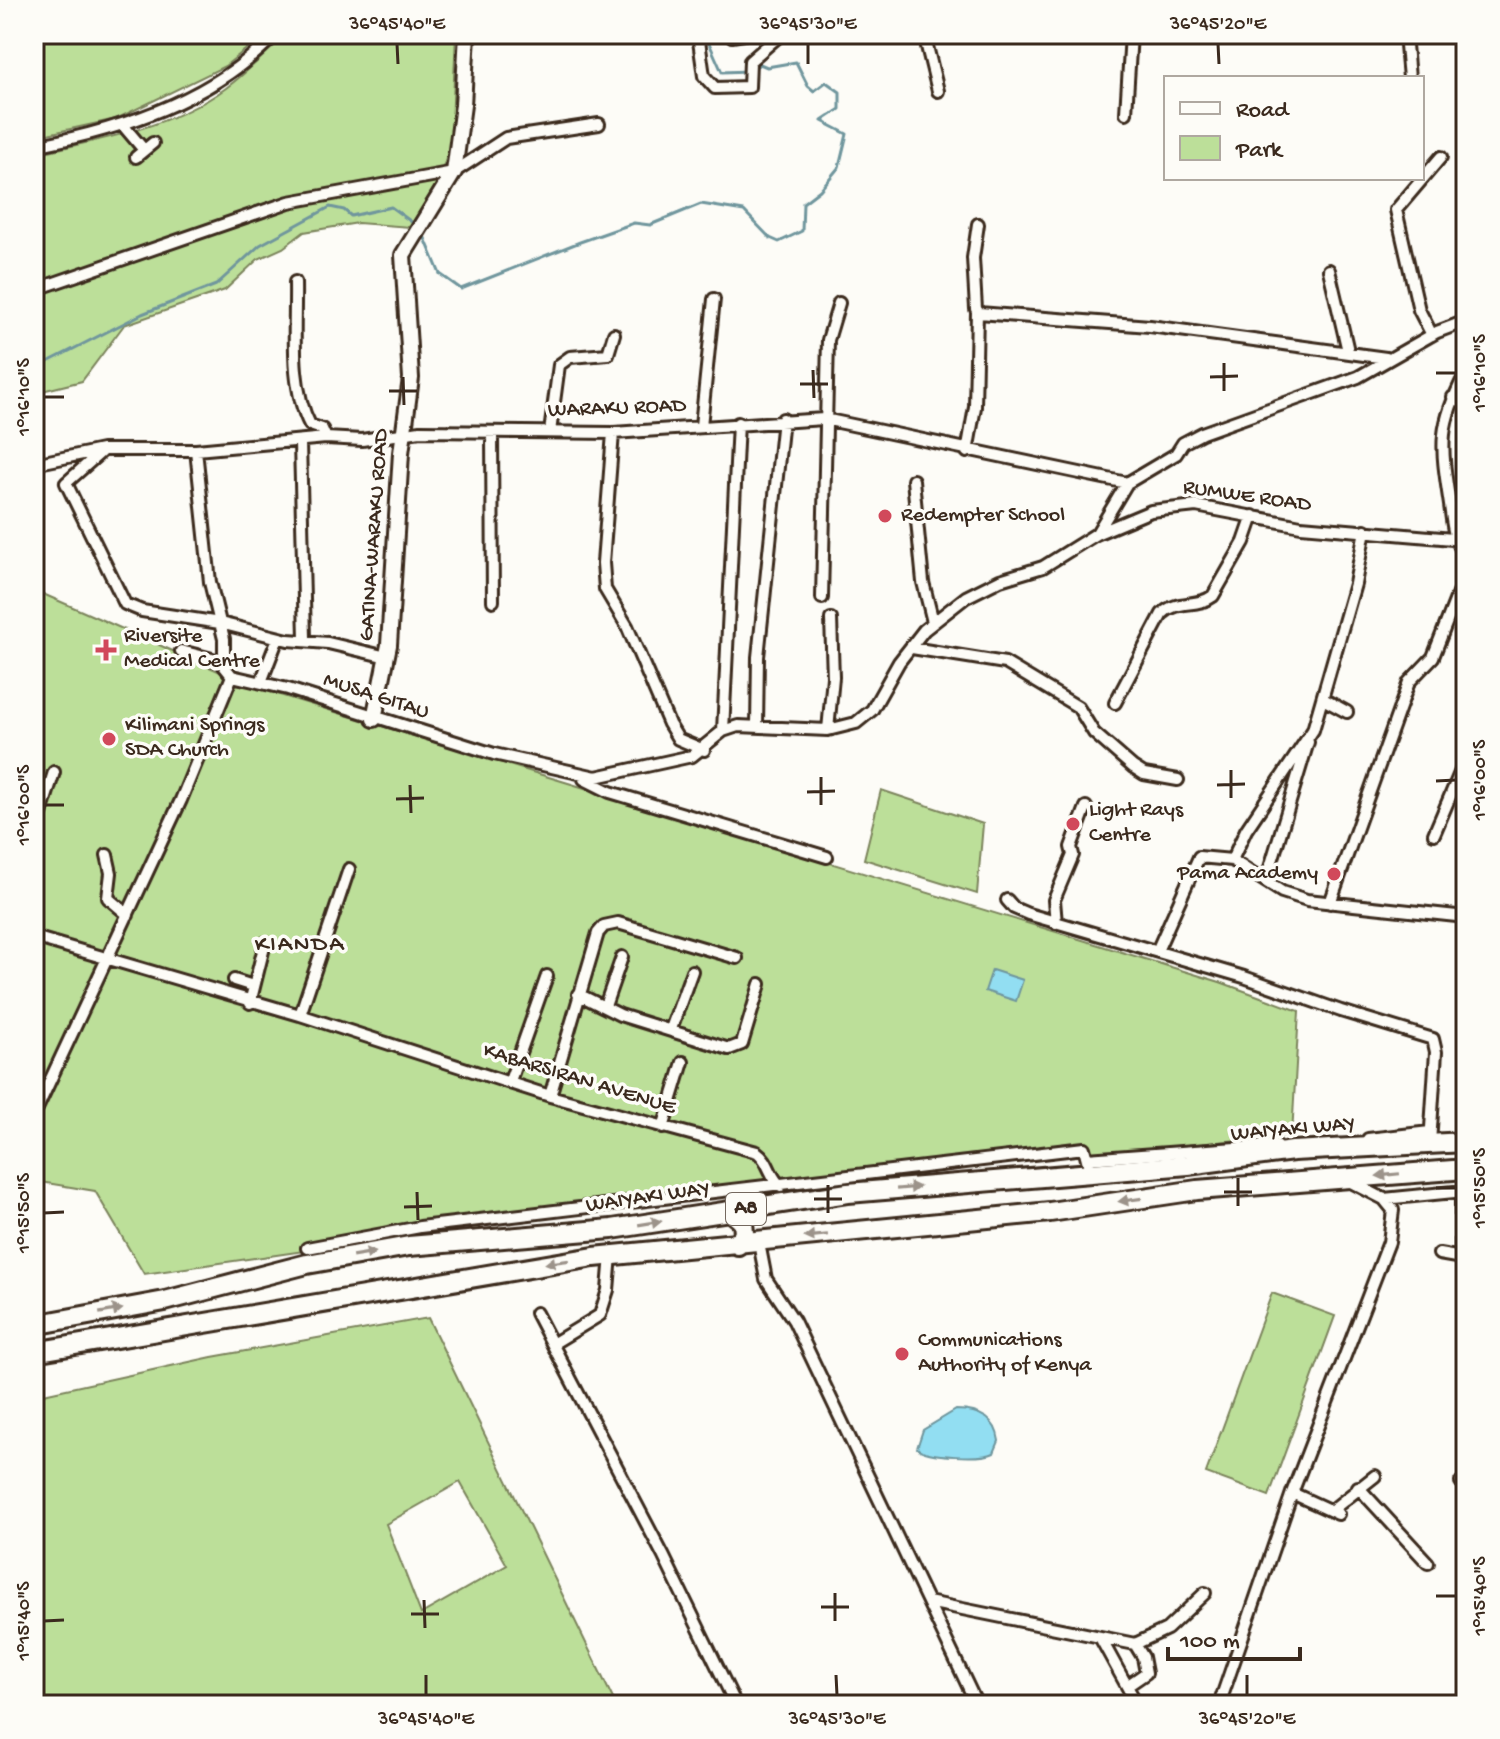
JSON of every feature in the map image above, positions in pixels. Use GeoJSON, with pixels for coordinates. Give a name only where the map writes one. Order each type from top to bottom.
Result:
{"type":"FeatureCollection","features":[{"type":"Feature","properties":{"kind":"highway","name":"WAIYAKI WAY"},"geometry":{"type":"LineString","coordinates":[[34,1325],[165,1301],[321,1261],[409,1246],[601,1230],[730,1211],[782,1195],[848,1193],[1088,1165],[1430,1137],[1466,1142]]}},
{"type":"Feature","properties":{"kind":"highway","name":"A8"},"geometry":{"type":"LineString","coordinates":[[34,1352],[396,1288],[608,1256],[1050,1212],[1197,1190],[1466,1169]]}},
{"type":"Feature","properties":{"kind":"highway"},"geometry":{"type":"LineString","coordinates":[[730,1211],[743,1222],[744,1233],[738,1245]]}},
{"type":"Feature","properties":{"kind":"highway"},"geometry":{"type":"LineString","coordinates":[[601,1230],[611,1240],[608,1256]]}},
{"type":"Feature","properties":{"kind":"street"},"geometry":{"type":"LineString","coordinates":[[34,128],[36,146],[122,124],[213,84],[275,34]]}},
{"type":"Feature","properties":{"kind":"street","name":"GATINA-WARAKU ROAD"},"geometry":{"type":"LineString","coordinates":[[374,719],[387,657],[411,378],[403,264],[410,243],[454,172],[463,105],[467,34]]}},
{"type":"Feature","properties":{"kind":"street"},"geometry":{"type":"LineString","coordinates":[[698,34],[704,76],[715,88],[749,87],[750,61],[781,34]]}},
{"type":"Feature","properties":{"kind":"street"},"geometry":{"type":"LineString","coordinates":[[732,36],[744,34]]}},
{"type":"Feature","properties":{"kind":"street"},"geometry":{"type":"LineString","coordinates":[[924,34],[938,91]]}},
{"type":"Feature","properties":{"kind":"street"},"geometry":{"type":"LineString","coordinates":[[1126,113],[1131,34]]}},
{"type":"Feature","properties":{"kind":"street"},"geometry":{"type":"LineString","coordinates":[[1405,34],[1409,76]]}},
{"type":"Feature","properties":{"kind":"street"},"geometry":{"type":"LineString","coordinates":[[122,124],[145,150]]}},
{"type":"Feature","properties":{"kind":"street"},"geometry":{"type":"LineString","coordinates":[[34,290],[289,202],[454,172],[506,138],[599,124]]}},
{"type":"Feature","properties":{"kind":"street"},"geometry":{"type":"LineString","coordinates":[[1424,177],[1441,157]]}},
{"type":"Feature","properties":{"kind":"street"},"geometry":{"type":"LineString","coordinates":[[1421,180],[1396,210],[1419,310],[1432,335]]}},
{"type":"Feature","properties":{"kind":"street"},"geometry":{"type":"LineString","coordinates":[[967,452],[975,407],[977,312],[973,258],[978,224]]}},
{"type":"Feature","properties":{"kind":"street"},"geometry":{"type":"LineString","coordinates":[[1329,270],[1348,351]]}},
{"type":"Feature","properties":{"kind":"street"},"geometry":{"type":"LineString","coordinates":[[295,282],[299,382],[304,414],[310,425],[322,429],[326,438]]}},
{"type":"Feature","properties":{"kind":"street"},"geometry":{"type":"LineString","coordinates":[[701,426],[714,299]]}},
{"type":"Feature","properties":{"kind":"street"},"geometry":{"type":"LineString","coordinates":[[822,598],[824,419],[829,410],[828,340],[839,303]]}},
{"type":"Feature","properties":{"kind":"street"},"geometry":{"type":"LineString","coordinates":[[977,312],[1150,326],[1386,358]]}},
{"type":"Feature","properties":{"kind":"street"},"geometry":{"type":"LineString","coordinates":[[1096,534],[1127,483],[1176,454],[1183,443],[1230,420],[1308,397],[1358,377],[1386,358],[1466,321]]}},
{"type":"Feature","properties":{"kind":"street"},"geometry":{"type":"LineString","coordinates":[[550,432],[559,365],[570,357],[608,354],[614,334]]}},
{"type":"Feature","properties":{"kind":"street"},"geometry":{"type":"LineString","coordinates":[[1466,373],[1443,426],[1441,454],[1453,539],[1466,556]]}},
{"type":"Feature","properties":{"kind":"street"},"geometry":{"type":"LineString","coordinates":[[1453,397],[1466,404]]}},
{"type":"Feature","properties":{"kind":"street"},"geometry":{"type":"LineString","coordinates":[[757,727],[758,657],[783,419]]}},
{"type":"Feature","properties":{"kind":"street","name":"WARAKU ROAD"},"geometry":{"type":"LineString","coordinates":[[34,464],[102,450],[196,450],[300,443],[326,438],[362,440],[420,431],[613,433],[783,419],[824,419],[899,433],[967,452],[1127,483]]}},
{"type":"Feature","properties":{"kind":"street"},"geometry":{"type":"LineString","coordinates":[[738,423],[723,731],[757,727],[828,730],[856,723],[872,710],[899,662],[912,648],[1005,663],[1078,707],[1094,733],[1133,767],[1144,774],[1178,780]]}},
{"type":"Feature","properties":{"kind":"street"},"geometry":{"type":"LineString","coordinates":[[492,432],[493,601]]}},
{"type":"Feature","properties":{"kind":"street"},"geometry":{"type":"LineString","coordinates":[[613,433],[603,563],[605,589],[627,626],[678,739],[704,750]]}},
{"type":"Feature","properties":{"kind":"street"},"geometry":{"type":"LineString","coordinates":[[300,443],[305,638]]}},
{"type":"Feature","properties":{"kind":"street"},"geometry":{"type":"LineString","coordinates":[[102,450],[66,483],[125,604],[142,611],[220,623],[278,638],[305,638],[387,657]]}},
{"type":"Feature","properties":{"kind":"street"},"geometry":{"type":"LineString","coordinates":[[34,1115],[108,961],[215,723],[232,676],[224,662],[220,623],[210,582],[196,450]]}},
{"type":"Feature","properties":{"kind":"street"},"geometry":{"type":"LineString","coordinates":[[913,480],[923,582],[933,622]]}},
{"type":"Feature","properties":{"kind":"street","name":"RUMWE ROAD"},"geometry":{"type":"LineString","coordinates":[[912,648],[933,622],[976,592],[1043,567],[1096,534],[1170,507],[1196,506],[1301,526],[1453,539]]}},
{"type":"Feature","properties":{"kind":"street"},"geometry":{"type":"LineString","coordinates":[[1115,703],[1162,614],[1174,605],[1206,602],[1213,596],[1244,542],[1253,516]]}},
{"type":"Feature","properties":{"kind":"street"},"geometry":{"type":"LineString","coordinates":[[1266,881],[1323,699],[1355,584],[1365,530]]}},
{"type":"Feature","properties":{"kind":"street"},"geometry":{"type":"LineString","coordinates":[[1330,903],[1409,682],[1433,657],[1466,573]]}},
{"type":"Feature","properties":{"kind":"street"},"geometry":{"type":"LineString","coordinates":[[828,730],[833,677],[831,619]]}},
{"type":"Feature","properties":{"kind":"street"},"geometry":{"type":"LineString","coordinates":[[261,682],[278,638]]}},
{"type":"Feature","properties":{"kind":"street"},"geometry":{"type":"LineString","coordinates":[[181,651],[224,662]]}},
{"type":"Feature","properties":{"kind":"street","name":"MUSA GITAU"},"geometry":{"type":"LineString","coordinates":[[232,676],[261,682],[374,719],[576,774],[616,775],[673,763],[704,750],[723,731]]}},
{"type":"Feature","properties":{"kind":"street"},"geometry":{"type":"LineString","coordinates":[[1323,699],[1347,712]]}},
{"type":"Feature","properties":{"kind":"street"},"geometry":{"type":"LineString","coordinates":[[1232,860],[1246,830],[1309,736]]}},
{"type":"Feature","properties":{"kind":"street"},"geometry":{"type":"LineString","coordinates":[[1434,834],[1466,759]]}},
{"type":"Feature","properties":{"kind":"street"},"geometry":{"type":"LineString","coordinates":[[34,836],[54,772]]}},
{"type":"Feature","properties":{"kind":"street"},"geometry":{"type":"LineString","coordinates":[[576,774],[610,792],[827,857]]}},
{"type":"Feature","properties":{"kind":"street"},"geometry":{"type":"LineString","coordinates":[[1056,923],[1054,900],[1073,855],[1071,847],[1086,807]]}},
{"type":"Feature","properties":{"kind":"street"},"geometry":{"type":"LineString","coordinates":[[107,855],[111,873],[108,898],[128,915]]}},
{"type":"Feature","properties":{"kind":"street"},"geometry":{"type":"LineString","coordinates":[[1157,951],[1199,857],[1232,860],[1282,892],[1330,903],[1466,917]]}},
{"type":"Feature","properties":{"kind":"street"},"geometry":{"type":"LineString","coordinates":[[300,1015],[349,869]]}},
{"type":"Feature","properties":{"kind":"street"},"geometry":{"type":"LineString","coordinates":[[1007,900],[1014,908],[1056,923],[1157,951],[1433,1039],[1436,1052],[1430,1137]]}},
{"type":"Feature","properties":{"kind":"street"},"geometry":{"type":"LineString","coordinates":[[550,1096],[598,933],[612,923],[737,958]]}},
{"type":"Feature","properties":{"kind":"street","name":"KABARSIRAN AVENUE"},"geometry":{"type":"LineString","coordinates":[[34,937],[250,1003],[300,1015],[550,1096],[757,1152],[768,1162],[782,1195]]}},
{"type":"Feature","properties":{"kind":"street"},"geometry":{"type":"LineString","coordinates":[[250,1003],[265,943]]}},
{"type":"Feature","properties":{"kind":"street"},"geometry":{"type":"LineString","coordinates":[[605,1006],[622,957]]}},
{"type":"Feature","properties":{"kind":"street"},"geometry":{"type":"LineString","coordinates":[[671,1029],[692,971]]}},
{"type":"Feature","properties":{"kind":"street"},"geometry":{"type":"LineString","coordinates":[[510,1081],[547,976]]}},
{"type":"Feature","properties":{"kind":"street"},"geometry":{"type":"LineString","coordinates":[[234,980],[253,986]]}},
{"type":"Feature","properties":{"kind":"street"},"geometry":{"type":"LineString","coordinates":[[578,994],[620,1015],[729,1049],[738,1048],[745,1037],[760,984]]}},
{"type":"Feature","properties":{"kind":"street"},"geometry":{"type":"LineString","coordinates":[[663,1128],[683,1062]]}},
{"type":"Feature","properties":{"kind":"street"},"geometry":{"type":"LineString","coordinates":[[1219,1705],[1292,1493],[1389,1242],[1393,1210],[1384,1199],[1345,1179]]}},
{"type":"Feature","properties":{"kind":"street"},"geometry":{"type":"LineString","coordinates":[[1384,1199],[1463,1191],[1461,1253],[1456,1257],[1439,1254]]}},
{"type":"Feature","properties":{"kind":"street"},"geometry":{"type":"LineString","coordinates":[[307,1248],[420,1227],[782,1195]]}},
{"type":"Feature","properties":{"kind":"street"},"geometry":{"type":"LineString","coordinates":[[759,1243],[766,1279],[794,1321],[977,1705]]}},
{"type":"Feature","properties":{"kind":"street"},"geometry":{"type":"LineString","coordinates":[[554,1343],[600,1315],[608,1290],[608,1256]]}},
{"type":"Feature","properties":{"kind":"street"},"geometry":{"type":"LineString","coordinates":[[536,1313],[736,1705]]}},
{"type":"Feature","properties":{"kind":"street"},"geometry":{"type":"LineString","coordinates":[[1292,1493],[1335,1512],[1358,1487],[1375,1476]]}},
{"type":"Feature","properties":{"kind":"street"},"geometry":{"type":"LineString","coordinates":[[1358,1487],[1428,1563]]}},
{"type":"Feature","properties":{"kind":"street"},"geometry":{"type":"LineString","coordinates":[[928,1602],[1135,1644],[1167,1629],[1205,1593]]}},
{"type":"Feature","properties":{"kind":"street"},"geometry":{"type":"LineString","coordinates":[[1101,1639],[1134,1705]]}},
{"type":"Feature","properties":{"kind":"street"},"geometry":{"type":"LineString","coordinates":[[1127,1686],[1146,1673],[1143,1657],[1135,1644]]}},
{"type":"Feature","properties":{"kind":"green space"},"geometry":{"type":"Polygon","coordinates":[[[34,34],[265,34],[225,66],[116,119],[34,137],[34,34]]]}},
{"type":"Feature","properties":{"kind":"green space"},"geometry":{"type":"Polygon","coordinates":[[[287,34],[456,34],[451,145],[438,181],[410,227],[358,223],[304,232],[283,248],[258,259],[225,290],[124,325],[82,381],[34,393],[34,154],[134,131],[182,113],[226,88],[287,34]]]}},
{"type":"Feature","properties":{"kind":"green space"},"geometry":{"type":"Polygon","coordinates":[[[34,590],[257,688],[1220,982],[1299,1011],[1292,1135],[755,1186],[144,1274],[95,1191],[34,1181],[34,590]]]}},
{"type":"Feature","properties":{"kind":"green space"},"geometry":{"type":"Polygon","coordinates":[[[881,790],[983,824],[977,894],[864,859],[881,790]]]}},
{"type":"Feature","properties":{"kind":"green space"},"geometry":{"type":"Polygon","coordinates":[[[1272,1293],[1335,1316],[1269,1496],[1206,1473],[1272,1293]]]}},
{"type":"Feature","properties":{"kind":"green space"},"geometry":{"type":"Polygon","coordinates":[[[428,1318],[616,1705],[34,1705],[34,1396],[212,1357],[428,1318]],[[460,1482],[386,1524],[421,1614],[507,1565],[460,1482]]]}},
{"type":"Feature","properties":{"kind":"water"},"geometry":{"type":"Polygon","coordinates":[[[992,970],[1023,980],[1016,1001],[985,991],[992,970]]]}},
{"type":"Feature","properties":{"kind":"water"},"geometry":{"type":"Polygon","coordinates":[[[956,1410],[972,1412],[990,1421],[999,1441],[994,1453],[955,1456],[917,1448],[923,1430],[956,1410]]]}},
{"type":"Feature","properties":{"kind":"waterway"},"geometry":{"type":"LineString","coordinates":[[422,231],[440,274],[461,289],[580,242],[634,223],[650,225],[701,204],[744,211],[770,238],[779,242],[802,231],[803,203],[820,190],[839,167],[847,134],[822,121],[840,109],[840,92],[826,82],[814,91],[808,86],[796,62],[767,67],[760,64],[749,71],[722,72],[705,34]]}},
{"type":"Feature","properties":{"kind":"waterway"},"geometry":{"type":"LineString","coordinates":[[34,369],[142,314],[216,285],[260,245],[330,207],[344,210],[351,216],[391,207],[417,226]]}},
{"type":"Feature","properties":{"kind":"place","name":"Redempter School"},"geometry":{"type":"Point","coordinates":[885,516]}},
{"type":"Feature","properties":{"kind":"place","name":"Riversite Medical Centre"},"geometry":{"type":"Point","coordinates":[106,650]}},
{"type":"Feature","properties":{"kind":"place","name":"Kilimani Springs SDA Church"},"geometry":{"type":"Point","coordinates":[109,739]}},
{"type":"Feature","properties":{"kind":"place","name":"Light Rays Centre"},"geometry":{"type":"Point","coordinates":[1073,824]}},
{"type":"Feature","properties":{"kind":"place","name":"Pama Academy"},"geometry":{"type":"Point","coordinates":[1334,874]}},
{"type":"Feature","properties":{"kind":"place","name":"Communications Authority of Kenya"},"geometry":{"type":"Point","coordinates":[902,1354]}},
{"type":"Feature","properties":{"kind":"district","name":"KIANDA"},"geometry":{"type":"Point","coordinates":[300,945]}}]}
